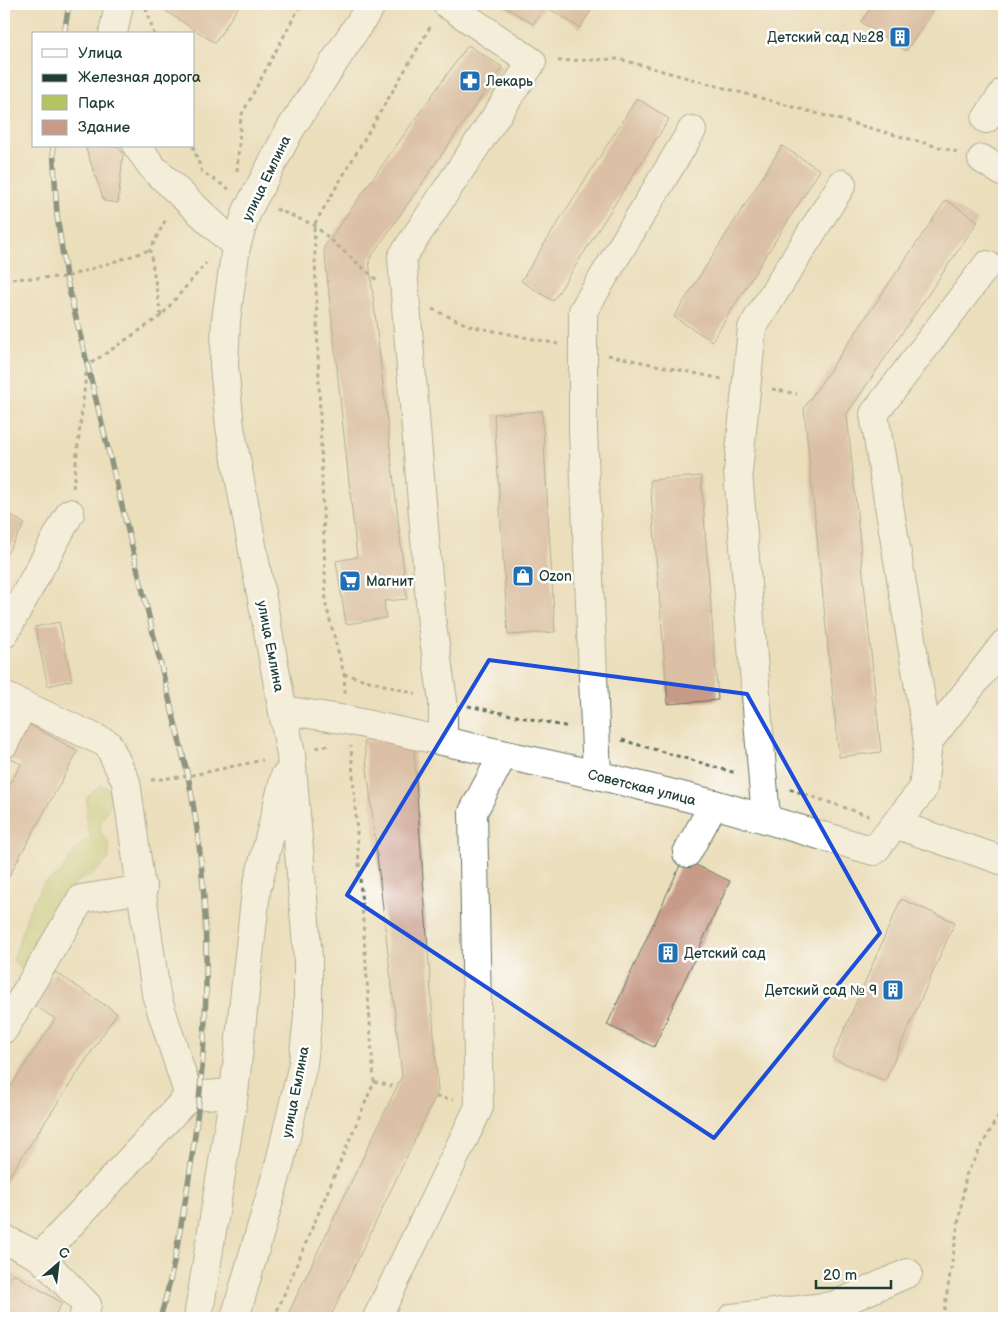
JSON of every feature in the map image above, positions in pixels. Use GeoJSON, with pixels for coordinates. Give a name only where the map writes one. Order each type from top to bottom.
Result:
{"type":"FeatureCollection","features":[{"type":"Feature","properties":{"kind":"street"},"geometry":{"type":"LineString","coordinates":[[113,32],[119,4]]}},
{"type":"Feature","properties":{"kind":"street","name":"улица Емлина"},"geometry":{"type":"LineString","coordinates":[[235,1318],[279,1166],[304,1055],[308,1016],[308,958],[291,755],[230,428],[224,366],[229,239],[247,211],[282,144],[372,4]]}},
{"type":"Feature","properties":{"kind":"street"},"geometry":{"type":"LineString","coordinates":[[440,12],[532,62],[402,258],[432,625],[443,701],[443,741]]}},
{"type":"Feature","properties":{"kind":"street"},"geometry":{"type":"LineString","coordinates":[[986,119],[1004,92]]}},
{"type":"Feature","properties":{"kind":"street"},"geometry":{"type":"LineString","coordinates":[[597,775],[582,430],[584,311],[692,130]]}},
{"type":"Feature","properties":{"kind":"street"},"geometry":{"type":"LineString","coordinates":[[138,148],[153,168],[229,239]]}},
{"type":"Feature","properties":{"kind":"street"},"geometry":{"type":"LineString","coordinates":[[766,819],[738,472],[752,328],[842,184]]}},
{"type":"Feature","properties":{"kind":"street","name":"Советская улица"},"geometry":{"type":"LineString","coordinates":[[284,710],[349,730],[443,741],[597,775],[714,804],[874,851],[897,825],[923,789],[928,742],[874,414],[987,265]]}},
{"type":"Feature","properties":{"kind":"street"},"geometry":{"type":"LineString","coordinates":[[4,634],[70,513]]}},
{"type":"Feature","properties":{"kind":"street"},"geometry":{"type":"LineString","coordinates":[[928,742],[1000,658]]}},
{"type":"Feature","properties":{"kind":"street"},"geometry":{"type":"LineString","coordinates":[[4,744],[13,702],[108,744],[126,782],[143,889],[156,994],[189,1096]]}},
{"type":"Feature","properties":{"kind":"street"},"geometry":{"type":"LineString","coordinates":[[198,1318],[234,1093],[256,891],[291,755]]}},
{"type":"Feature","properties":{"kind":"street"},"geometry":{"type":"LineString","coordinates":[[377,1318],[480,1106],[473,812],[503,755]]}},
{"type":"Feature","properties":{"kind":"street"},"geometry":{"type":"LineString","coordinates":[[687,853],[714,804]]}},
{"type":"Feature","properties":{"kind":"street"},"geometry":{"type":"LineString","coordinates":[[897,825],[1004,860]]}},
{"type":"Feature","properties":{"kind":"street"},"geometry":{"type":"LineString","coordinates":[[8,1012],[80,899],[143,889]]}},
{"type":"Feature","properties":{"kind":"street"},"geometry":{"type":"LineString","coordinates":[[40,1257],[189,1096],[234,1093]]}},
{"type":"Feature","properties":{"kind":"street"},"geometry":{"type":"LineString","coordinates":[[4,1239],[40,1257],[86,1305],[83,1318]]}},
{"type":"Feature","properties":{"kind":"street"},"geometry":{"type":"LineString","coordinates":[[732,1318],[833,1306],[908,1273]]}},
{"type":"Feature","properties":{"kind":"street"},"geometry":{"type":"LineString","coordinates":[[833,1306],[858,1318]]}},
{"type":"Feature","properties":{"kind":"path"},"geometry":{"type":"LineString","coordinates":[[144,4],[153,32]]}},
{"type":"Feature","properties":{"kind":"path"},"geometry":{"type":"LineString","coordinates":[[237,173],[241,116],[301,4]]}},
{"type":"Feature","properties":{"kind":"path"},"geometry":{"type":"LineString","coordinates":[[274,1318],[374,1082],[344,674],[326,605],[314,225],[440,12]]}},
{"type":"Feature","properties":{"kind":"path"},"geometry":{"type":"LineString","coordinates":[[532,62],[619,59],[993,166]]}},
{"type":"Feature","properties":{"kind":"path"},"geometry":{"type":"LineString","coordinates":[[161,316],[150,250],[174,204],[202,172]]}},
{"type":"Feature","properties":{"kind":"path"},"geometry":{"type":"LineString","coordinates":[[314,225],[381,284]]}},
{"type":"Feature","properties":{"kind":"path"},"geometry":{"type":"LineString","coordinates":[[70,513],[87,366],[161,316],[229,239]]}},
{"type":"Feature","properties":{"kind":"path"},"geometry":{"type":"LineString","coordinates":[[4,279],[66,277],[150,250]]}},
{"type":"Feature","properties":{"kind":"path"},"geometry":{"type":"LineString","coordinates":[[126,782],[188,776],[291,755],[349,730]]}},
{"type":"Feature","properties":{"kind":"path"},"geometry":{"type":"LineString","coordinates":[[374,1082],[392,1086]]}},
{"type":"Feature","properties":{"kind":"path"},"geometry":{"type":"LineString","coordinates":[[943,1318],[966,1175],[1004,1104]]}},
{"type":"Feature","properties":{"kind":"highlighted area"},"geometry":{"type":"Polygon","coordinates":[[[489,660],[747,694],[880,933],[714,1138],[347,895],[489,660]]]}},
{"type":"Feature","properties":{"kind":"green space"},"geometry":{"type":"Polygon","coordinates":[[[101,785],[111,790],[111,799],[100,829],[109,843],[109,859],[93,874],[76,882],[47,940],[23,970],[13,961],[29,910],[44,883],[60,874],[75,850],[91,838],[86,821],[87,797],[101,785]]]}},
{"type":"Feature","properties":{"kind":"building"},"geometry":{"type":"Polygon","coordinates":[[[155,4],[240,4],[215,43],[155,4]]]}},
{"type":"Feature","properties":{"kind":"building"},"geometry":{"type":"Polygon","coordinates":[[[500,4],[595,4],[580,28],[545,6],[533,24],[500,4]]]}},
{"type":"Feature","properties":{"kind":"building","name":"Детский сад №28"},"geometry":{"type":"Polygon","coordinates":[[[873,4],[938,4],[906,51],[861,22],[873,4]]]}},
{"type":"Feature","properties":{"kind":"building"},"geometry":{"type":"Polygon","coordinates":[[[468,45],[502,67],[369,260],[407,599],[384,601],[386,618],[346,624],[336,561],[357,557],[324,247],[468,45]]]}},
{"type":"Feature","properties":{"kind":"building"},"geometry":{"type":"Polygon","coordinates":[[[637,98],[669,119],[553,301],[521,281],[637,98]]]}},
{"type":"Feature","properties":{"kind":"building"},"geometry":{"type":"Polygon","coordinates":[[[782,146],[820,170],[712,341],[674,317],[782,146]]]}},
{"type":"Feature","properties":{"kind":"building"},"geometry":{"type":"Polygon","coordinates":[[[86,148],[119,148],[123,154],[118,203],[104,201],[86,148]]]}},
{"type":"Feature","properties":{"kind":"building"},"geometry":{"type":"Polygon","coordinates":[[[946,200],[978,221],[847,414],[881,752],[839,757],[804,408],[946,200]]]}},
{"type":"Feature","properties":{"kind":"building"},"geometry":{"type":"Polygon","coordinates":[[[542,411],[555,632],[508,635],[494,414],[542,411]]]}},
{"type":"Feature","properties":{"kind":"building"},"geometry":{"type":"Polygon","coordinates":[[[701,476],[718,700],[668,704],[650,480],[701,476]]]}},
{"type":"Feature","properties":{"kind":"building"},"geometry":{"type":"Polygon","coordinates":[[[4,511],[25,524],[4,558],[4,511]]]}},
{"type":"Feature","properties":{"kind":"building"},"geometry":{"type":"Polygon","coordinates":[[[59,622],[72,680],[48,686],[35,627],[59,622]]]}},
{"type":"Feature","properties":{"kind":"building"},"geometry":{"type":"Polygon","coordinates":[[[23,721],[78,751],[4,885],[4,795],[21,764],[4,755],[23,721]]]}},
{"type":"Feature","properties":{"kind":"building"},"geometry":{"type":"Polygon","coordinates":[[[413,737],[438,1091],[330,1318],[286,1318],[402,1076],[364,741],[413,737]]]}},
{"type":"Feature","properties":{"kind":"building","name":"Детский сад"},"geometry":{"type":"Polygon","coordinates":[[[683,859],[730,881],[654,1047],[607,1025],[683,859]]]}},
{"type":"Feature","properties":{"kind":"building","name":"Детский сад № 9"},"geometry":{"type":"Polygon","coordinates":[[[901,899],[955,922],[885,1081],[832,1058],[901,899]]]}},
{"type":"Feature","properties":{"kind":"building"},"geometry":{"type":"Polygon","coordinates":[[[55,972],[117,1013],[4,1184],[4,1097],[55,1019],[33,1004],[55,972]]]}},
{"type":"Feature","properties":{"kind":"building"},"geometry":{"type":"Polygon","coordinates":[[[13,1273],[62,1303],[53,1318],[4,1318],[4,1288],[13,1273]]]}},
{"type":"Feature","properties":{"kind":"railway"},"geometry":{"type":"LineString","coordinates":[[64,32],[69,4]]}},
{"type":"Feature","properties":{"kind":"railway"},"geometry":{"type":"LineString","coordinates":[[53,148],[57,215],[66,277],[188,776],[203,880],[206,986],[200,1092],[181,1227],[172,1273],[160,1318]]}},
{"type":"Feature","properties":{"kind":"place","name":"Детский сад №28"},"geometry":{"type":"Point","coordinates":[900,37]}},
{"type":"Feature","properties":{"kind":"place","name":"Лекарь"},"geometry":{"type":"Point","coordinates":[470,81]}},
{"type":"Feature","properties":{"kind":"place","name":"Ozon"},"geometry":{"type":"Point","coordinates":[523,576]}},
{"type":"Feature","properties":{"kind":"place","name":"Магнит"},"geometry":{"type":"Point","coordinates":[350,581]}},
{"type":"Feature","properties":{"kind":"place","name":"Детский сад"},"geometry":{"type":"Point","coordinates":[668,953]}},
{"type":"Feature","properties":{"kind":"place","name":"Детский сад № 9"},"geometry":{"type":"Point","coordinates":[893,990]}}]}
